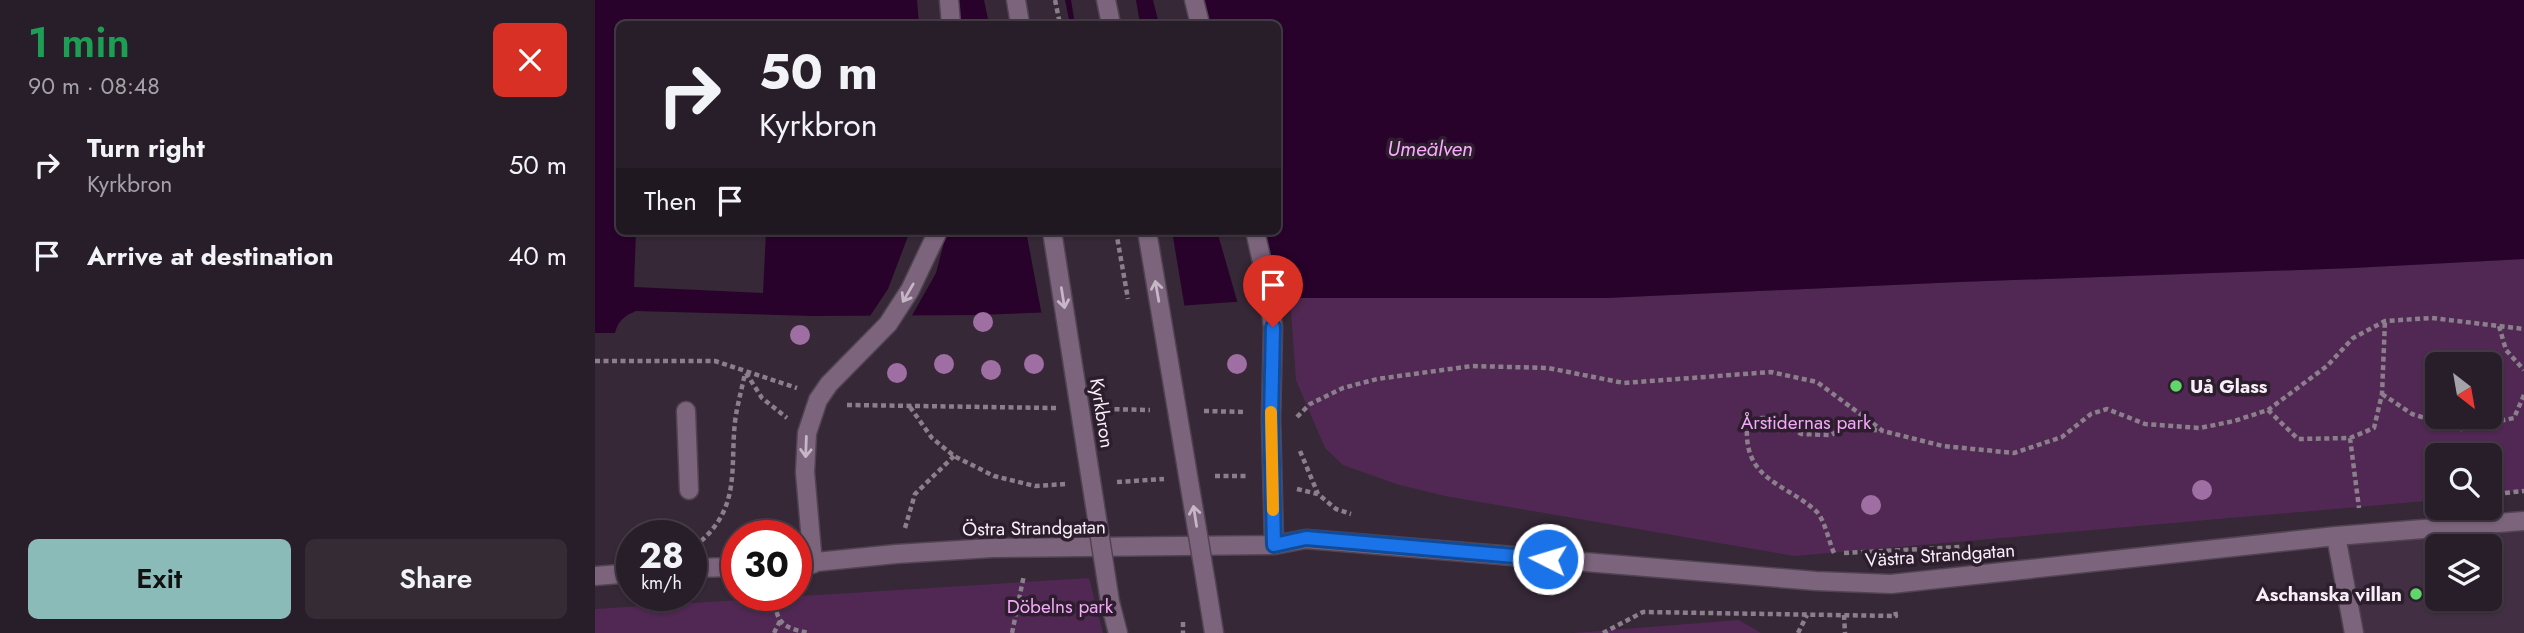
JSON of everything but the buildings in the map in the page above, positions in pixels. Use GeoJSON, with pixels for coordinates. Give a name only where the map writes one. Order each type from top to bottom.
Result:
{"type":"FeatureCollection","features":[{"type":"Feature","properties":{"kind":"street"},"geometry":{"type":"LineString","coordinates":[[949,0],[951,21]]}},
{"type":"Feature","properties":{"kind":"street"},"geometry":{"type":"LineString","coordinates":[[1016,0],[1020,21]]}},
{"type":"Feature","properties":{"kind":"street"},"geometry":{"type":"LineString","coordinates":[[1106,0],[1110,21]]}},
{"type":"Feature","properties":{"kind":"street"},"geometry":{"type":"LineString","coordinates":[[1194,0],[1199,21]]}},
{"type":"Feature","properties":{"kind":"street"},"geometry":{"type":"LineString","coordinates":[[805,520],[807,433],[818,400],[829,384],[888,324],[910,290],[936,235]]}},
{"type":"Feature","properties":{"kind":"street","name":"Kyrkbron"},"geometry":{"type":"LineString","coordinates":[[1053,235],[1110,602],[1118,633]]}},
{"type":"Feature","properties":{"kind":"street"},"geometry":{"type":"LineString","coordinates":[[1148,235],[1214,633]]}},
{"type":"Feature","properties":{"kind":"street"},"geometry":{"type":"LineString","coordinates":[[1256,235],[1271,309],[1274,545]]}},
{"type":"Feature","properties":{"kind":"street"},"geometry":{"type":"LineString","coordinates":[[686,411],[689,490]]}},
{"type":"Feature","properties":{"kind":"street","name":"Västra Strandgatan"},"geometry":{"type":"LineString","coordinates":[[1274,545],[1306,538],[1802,580],[1891,584],[2336,536],[2524,521]]}},
{"type":"Feature","properties":{"kind":"street"},"geometry":{"type":"LineString","coordinates":[[2336,536],[2354,633]]}},
{"type":"Feature","properties":{"kind":"street","name":"Östra Strandgatan"},"geometry":{"type":"LineString","coordinates":[[812,563],[992,548],[1274,545]]}},
{"type":"Feature","properties":{"kind":"street"},"geometry":{"type":"LineString","coordinates":[[595,576],[616,574]]}},
{"type":"Feature","properties":{"kind":"path"},"geometry":{"type":"LineString","coordinates":[[1055,0],[1059,21]]}},
{"type":"Feature","properties":{"kind":"path"},"geometry":{"type":"LineString","coordinates":[[1834,553],[1818,514],[1775,484],[1760,470],[1750,454],[1746,438],[1747,427],[1758,418],[1777,418],[1801,434],[1831,435],[1847,426],[1943,446],[2014,453],[2062,437],[2091,414],[2107,409],[2144,424],[2200,428],[2268,410],[2327,366],[2353,338],[2385,321],[2432,318],[2524,329]]}},
{"type":"Feature","properties":{"kind":"path"},"geometry":{"type":"LineString","coordinates":[[2268,410],[2298,439],[2350,438],[2374,428],[2382,394],[2385,321]]}},
{"type":"Feature","properties":{"kind":"path"},"geometry":{"type":"LineString","coordinates":[[2499,326],[2506,350],[2524,370]]}},
{"type":"Feature","properties":{"kind":"path"},"geometry":{"type":"LineString","coordinates":[[595,361],[715,361],[745,373],[791,385],[818,400],[835,404],[910,407]]}},
{"type":"Feature","properties":{"kind":"path"},"geometry":{"type":"LineString","coordinates":[[1289,425],[1310,404],[1343,388],[1377,379],[1472,366],[1548,369],[1624,383],[1771,372],[1817,382],[1883,432]]}},
{"type":"Feature","properties":{"kind":"path"},"geometry":{"type":"LineString","coordinates":[[745,373],[762,398],[807,433]]}},
{"type":"Feature","properties":{"kind":"path"},"geometry":{"type":"LineString","coordinates":[[707,535],[726,507],[732,484],[735,423],[745,373]]}},
{"type":"Feature","properties":{"kind":"path"},"geometry":{"type":"LineString","coordinates":[[2382,394],[2412,414],[2461,429],[2514,418],[2524,395]]}},
{"type":"Feature","properties":{"kind":"path"},"geometry":{"type":"LineString","coordinates":[[2350,438],[2359,508]]}},
{"type":"Feature","properties":{"kind":"path"},"geometry":{"type":"LineString","coordinates":[[1299,448],[1318,494],[1336,509],[1359,517]]}},
{"type":"Feature","properties":{"kind":"path"},"geometry":{"type":"LineString","coordinates":[[897,554],[915,494],[954,456]]}},
{"type":"Feature","properties":{"kind":"path"},"geometry":{"type":"LineString","coordinates":[[2345,509],[2370,507]]}},
{"type":"Feature","properties":{"kind":"path"},"geometry":{"type":"LineString","coordinates":[[1821,554],[1962,547]]}},
{"type":"Feature","properties":{"kind":"path"},"geometry":{"type":"LineString","coordinates":[[1012,633],[1025,567]]}},
{"type":"Feature","properties":{"kind":"path"},"geometry":{"type":"LineString","coordinates":[[776,611],[779,621],[786,627],[809,633]]}},
{"type":"Feature","properties":{"kind":"path"},"geometry":{"type":"LineString","coordinates":[[1603,633],[1643,612],[1896,616]]}},
{"type":"Feature","properties":{"kind":"path"},"geometry":{"type":"LineString","coordinates":[[1798,633],[1807,615]]}},
{"type":"Feature","properties":{"kind":"path"},"geometry":{"type":"LineString","coordinates":[[1844,615],[1845,633]]}},
{"type":"Feature","properties":{"kind":"path"},"geometry":{"type":"LineString","coordinates":[[774,633],[779,621]]}},
{"type":"Feature","properties":{"kind":"shaded area"},"geometry":{"type":"Polygon","coordinates":[[[2524,522],[2524,633],[2354,633],[2336,536],[2524,522]]]}},
{"type":"Feature","properties":{"kind":"green space","name":"Årstidernas park"},"geometry":{"type":"Polygon","coordinates":[[[2524,259],[2524,491],[2502,493],[2502,443],[2425,443],[2425,501],[1794,556],[1445,496],[1396,484],[1343,465],[1325,448],[1296,380],[1290,298],[1606,298],[2524,259]]]}},
{"type":"Feature","properties":{"kind":"green space","name":"Döbelns park"},"geometry":{"type":"Polygon","coordinates":[[[1089,578],[1103,633],[595,633],[595,609],[707,611],[707,602],[721,601],[721,611],[812,611],[812,595],[1089,578]]]}},
{"type":"Feature","properties":{"kind":"green space"},"geometry":{"type":"Polygon","coordinates":[[[1739,620],[1761,633],[1573,633],[1739,620]]]}},
{"type":"Feature","properties":{"kind":"water","name":"Umeälven"},"geometry":{"type":"Polygon","coordinates":[[[595,0],[2524,0],[2524,259],[1606,298],[1290,298],[1136,309],[979,315],[813,316],[636,311],[622,319],[615,333],[595,333],[595,0]]]}},
{"type":"Feature","properties":{"kind":"pier"},"geometry":{"type":"Polygon","coordinates":[[[917,0],[953,0],[955,21],[919,21],[917,0]]]}},
{"type":"Feature","properties":{"kind":"pier"},"geometry":{"type":"Polygon","coordinates":[[[984,0],[1065,0],[1069,21],[988,21],[984,0]]]}},
{"type":"Feature","properties":{"kind":"pier"},"geometry":{"type":"Polygon","coordinates":[[[1071,0],[1136,0],[1140,21],[1074,21],[1071,0]]]}},
{"type":"Feature","properties":{"kind":"pier"},"geometry":{"type":"Polygon","coordinates":[[[1153,0],[1197,0],[1203,21],[1158,21],[1153,0]]]}},
{"type":"Feature","properties":{"kind":"pier"},"geometry":{"type":"Polygon","coordinates":[[[636,235],[766,235],[763,293],[634,287],[636,235]]]}},
{"type":"Feature","properties":{"kind":"pier"},"geometry":{"type":"Polygon","coordinates":[[[908,235],[946,235],[936,273],[910,319],[868,319],[888,289],[908,235]]]}},
{"type":"Feature","properties":{"kind":"pier"},"geometry":{"type":"Polygon","coordinates":[[[1027,235],[1173,235],[1185,309],[1042,316],[1027,235]]]}},
{"type":"Feature","properties":{"kind":"pier"},"geometry":{"type":"Polygon","coordinates":[[[1218,235],[1265,235],[1285,302],[1238,304],[1218,235]]]}},
{"type":"Feature","properties":{"kind":"slow traffic"},"geometry":{"type":"LineString","coordinates":[[1271,412],[1273,510]]}},
{"type":"Feature","properties":{"kind":"place","name":"Uå Glass"},"geometry":{"type":"Point","coordinates":[2176,386]}},
{"type":"Feature","properties":{"kind":"place","name":"Aschanska villan"},"geometry":{"type":"Point","coordinates":[2416,594]}},
{"type":"Feature","properties":{"kind":"route"},"geometry":{"type":"LineString","coordinates":[[1273,327],[1271,419],[1274,545],[1306,538],[1548,559]]}}]}
